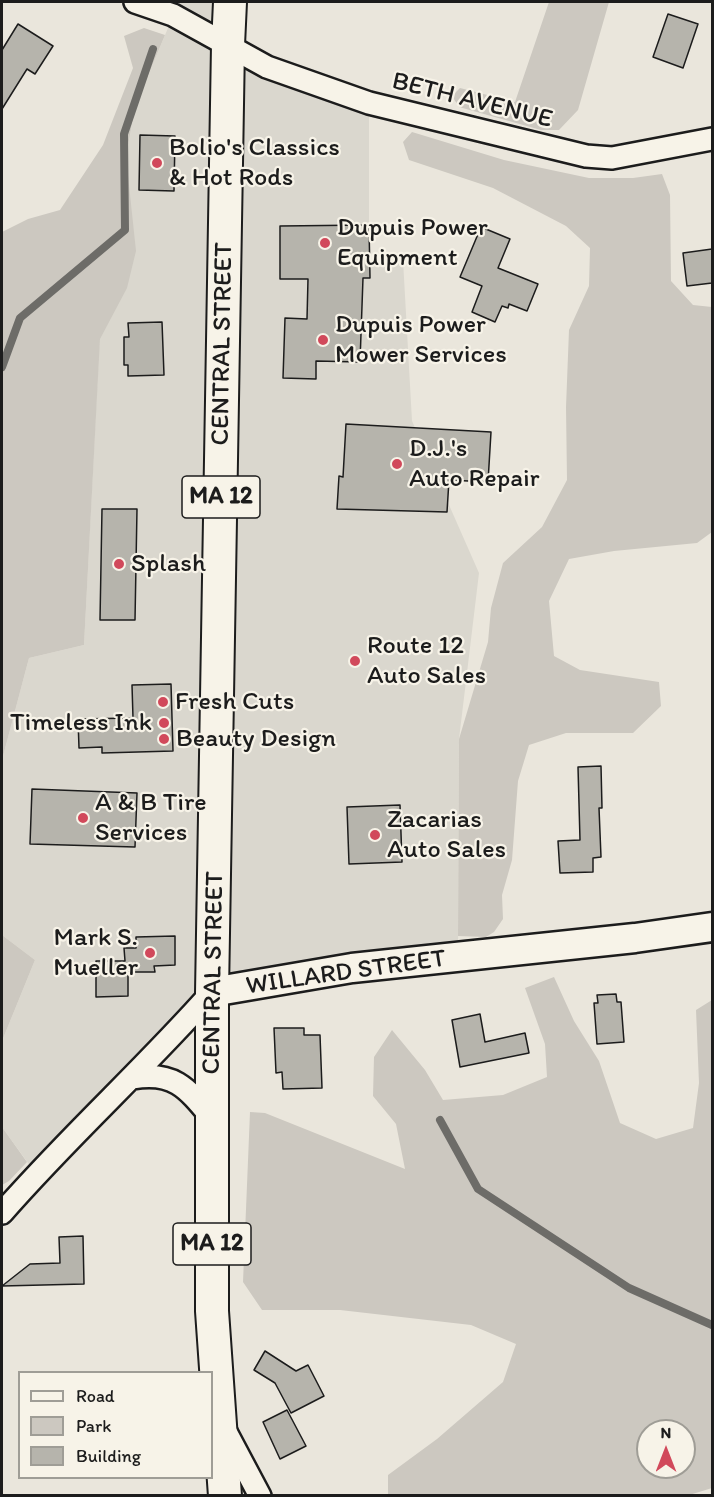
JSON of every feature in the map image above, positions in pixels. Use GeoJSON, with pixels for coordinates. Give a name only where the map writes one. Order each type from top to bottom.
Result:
{"type":"FeatureCollection","features":[{"type":"Feature","properties":{"kind":"main road","name":"CENTRAL STREET"},"geometry":{"type":"LineString","coordinates":[[225,1496],[212,1311],[212,992],[230,2]]}},
{"type":"Feature","properties":{"kind":"street","name":"BETH AVENUE"},"geometry":{"type":"LineString","coordinates":[[135,2],[173,15],[267,67],[369,103],[586,156],[612,158],[712,139]]}},
{"type":"Feature","properties":{"kind":"street","name":"WILLARD STREET"},"geometry":{"type":"LineString","coordinates":[[2,1213],[36,1174],[168,1042],[212,992],[352,968],[635,938],[712,927]]}},
{"type":"Feature","properties":{"kind":"street","name":"CENTRAL STREET"},"geometry":{"type":"LineString","coordinates":[[133,1078],[149,1075],[171,1079],[190,1091],[212,1118]]}},
{"type":"Feature","properties":{"kind":"street"},"geometry":{"type":"LineString","coordinates":[[219,1420],[260,1496]]}},
{"type":"Feature","properties":{"kind":"shaded area"},"geometry":{"type":"Polygon","coordinates":[[[135,2],[230,2],[228,45],[369,103],[369,260],[403,260],[412,421],[479,573],[459,739],[458,956],[212,992],[36,1174],[2,1127],[2,1041],[35,960],[2,935],[2,760],[29,658],[84,645],[102,291],[135,107],[173,16],[135,2]]]}},
{"type":"Feature","properties":{"kind":"green space"},"geometry":{"type":"Polygon","coordinates":[[[549,2],[609,2],[578,110],[559,130],[541,130],[459,107],[452,96],[460,88],[515,102],[549,2]]]}},
{"type":"Feature","properties":{"kind":"green space"},"geometry":{"type":"Polygon","coordinates":[[[144,28],[165,35],[135,107],[126,157],[136,251],[127,288],[100,339],[84,645],[29,658],[2,760],[2,232],[28,219],[60,210],[103,145],[133,68],[124,36],[144,28]]]}},
{"type":"Feature","properties":{"kind":"green space"},"geometry":{"type":"Polygon","coordinates":[[[412,132],[504,160],[589,178],[633,178],[662,174],[670,195],[671,281],[693,305],[712,307],[712,532],[697,543],[614,551],[569,559],[549,601],[554,656],[580,670],[659,682],[661,706],[633,733],[566,733],[529,745],[518,781],[512,860],[502,895],[503,919],[494,932],[486,937],[458,936],[459,739],[488,642],[491,608],[503,563],[542,527],[567,480],[566,407],[569,330],[589,286],[590,248],[566,226],[493,188],[409,160],[403,142],[412,132]]]}},
{"type":"Feature","properties":{"kind":"green space"},"geometry":{"type":"Polygon","coordinates":[[[2,935],[35,960],[2,1041],[2,935]]]}},
{"type":"Feature","properties":{"kind":"green space"},"geometry":{"type":"Polygon","coordinates":[[[554,977],[574,1021],[599,1061],[620,1123],[656,1139],[693,1128],[699,1083],[696,1010],[712,1000],[712,1488],[686,1496],[388,1495],[388,1475],[437,1439],[503,1382],[516,1344],[471,1325],[340,1310],[262,1310],[243,1282],[250,1112],[265,1113],[405,1169],[396,1124],[373,1096],[374,1057],[392,1030],[425,1070],[443,1100],[503,1095],[547,1077],[545,1044],[525,988],[554,977]]]}},
{"type":"Feature","properties":{"kind":"green space"},"geometry":{"type":"Polygon","coordinates":[[[2,1127],[27,1162],[2,1185],[2,1127]]]}},
{"type":"Feature","properties":{"kind":"building"},"geometry":{"type":"Polygon","coordinates":[[[668,14],[698,24],[683,68],[653,57],[668,14]]]}},
{"type":"Feature","properties":{"kind":"building"},"geometry":{"type":"Polygon","coordinates":[[[18,24],[53,46],[35,74],[27,69],[2,109],[2,50],[18,24]]]}},
{"type":"Feature","properties":{"kind":"building","name":"Bolio's Classics & Hot Rods"},"geometry":{"type":"Polygon","coordinates":[[[140,135],[175,136],[174,191],[139,190],[140,135]]]}},
{"type":"Feature","properties":{"kind":"building"},"geometry":{"type":"Polygon","coordinates":[[[369,225],[370,278],[363,278],[360,362],[316,361],[316,379],[283,378],[285,318],[307,319],[308,279],[280,279],[280,226],[369,225]]]}},
{"type":"Feature","properties":{"kind":"building"},"geometry":{"type":"Polygon","coordinates":[[[481,227],[510,239],[498,268],[538,284],[527,311],[509,304],[508,308],[502,306],[495,322],[472,312],[482,286],[460,277],[481,227]]]}},
{"type":"Feature","properties":{"kind":"building"},"geometry":{"type":"Polygon","coordinates":[[[712,249],[712,283],[687,286],[683,253],[712,249]]]}},
{"type":"Feature","properties":{"kind":"building"},"geometry":{"type":"Polygon","coordinates":[[[162,322],[164,375],[128,376],[128,365],[124,365],[124,337],[129,337],[128,323],[162,322]]]}},
{"type":"Feature","properties":{"kind":"building","name":"D.J.'s Auto Repair"},"geometry":{"type":"Polygon","coordinates":[[[346,424],[491,432],[488,482],[449,480],[447,512],[337,509],[339,476],[343,477],[346,424]]]}},
{"type":"Feature","properties":{"kind":"building","name":"Splash"},"geometry":{"type":"Polygon","coordinates":[[[102,509],[137,509],[135,620],[100,620],[102,509]]]}},
{"type":"Feature","properties":{"kind":"building"},"geometry":{"type":"Polygon","coordinates":[[[171,684],[173,751],[102,753],[102,747],[79,748],[78,719],[133,718],[132,685],[171,684]]]}},
{"type":"Feature","properties":{"kind":"building"},"geometry":{"type":"Polygon","coordinates":[[[601,766],[602,808],[599,808],[601,857],[593,858],[593,872],[560,873],[558,841],[580,840],[578,767],[601,766]]]}},
{"type":"Feature","properties":{"kind":"building","name":"A & B Tire Services"},"geometry":{"type":"Polygon","coordinates":[[[32,789],[137,793],[135,847],[30,844],[32,789]]]}},
{"type":"Feature","properties":{"kind":"building","name":"Zacarias Auto Sales"},"geometry":{"type":"Polygon","coordinates":[[[400,805],[402,862],[349,864],[347,807],[400,805]]]}},
{"type":"Feature","properties":{"kind":"building"},"geometry":{"type":"Polygon","coordinates":[[[175,936],[175,965],[154,966],[155,972],[128,972],[128,996],[96,997],[96,961],[125,961],[124,948],[136,948],[136,937],[175,936]]]}},
{"type":"Feature","properties":{"kind":"building"},"geometry":{"type":"Polygon","coordinates":[[[616,994],[617,1002],[621,1002],[624,1042],[597,1044],[594,1003],[598,1003],[597,995],[616,994]]]}},
{"type":"Feature","properties":{"kind":"building"},"geometry":{"type":"Polygon","coordinates":[[[480,1014],[485,1042],[525,1033],[529,1053],[460,1067],[452,1020],[480,1014]]]}},
{"type":"Feature","properties":{"kind":"building"},"geometry":{"type":"Polygon","coordinates":[[[274,1028],[304,1028],[304,1035],[320,1035],[322,1088],[283,1089],[282,1072],[276,1073],[274,1028]]]}},
{"type":"Feature","properties":{"kind":"building"},"geometry":{"type":"Polygon","coordinates":[[[83,1236],[84,1284],[2,1286],[30,1264],[60,1263],[59,1237],[83,1236]]]}},
{"type":"Feature","properties":{"kind":"building"},"geometry":{"type":"Polygon","coordinates":[[[265,1351],[296,1371],[308,1365],[324,1396],[291,1413],[275,1383],[254,1370],[265,1351]]]}},
{"type":"Feature","properties":{"kind":"building"},"geometry":{"type":"Polygon","coordinates":[[[287,1410],[306,1446],[280,1459],[263,1422],[287,1410]]]}},
{"type":"Feature","properties":{"kind":"waterway"},"geometry":{"type":"LineString","coordinates":[[2,367],[20,318],[125,230],[124,134],[153,49]]}},
{"type":"Feature","properties":{"kind":"waterway"},"geometry":{"type":"LineString","coordinates":[[440,1120],[478,1189],[629,1288],[712,1325]]}},
{"type":"Feature","properties":{"kind":"place","name":"Bolio's Classics & Hot Rods"},"geometry":{"type":"Point","coordinates":[157,163]}},
{"type":"Feature","properties":{"kind":"place","name":"Dupuis Power Equipment"},"geometry":{"type":"Point","coordinates":[325,243]}},
{"type":"Feature","properties":{"kind":"place","name":"Dupuis Power Mower Services"},"geometry":{"type":"Point","coordinates":[323,340]}},
{"type":"Feature","properties":{"kind":"place","name":"D.J.'s Auto Repair"},"geometry":{"type":"Point","coordinates":[397,464]}},
{"type":"Feature","properties":{"kind":"place","name":"Splash"},"geometry":{"type":"Point","coordinates":[119,564]}},
{"type":"Feature","properties":{"kind":"place","name":"Route 12 Auto Sales"},"geometry":{"type":"Point","coordinates":[355,661]}},
{"type":"Feature","properties":{"kind":"place","name":"Fresh Cuts"},"geometry":{"type":"Point","coordinates":[163,702]}},
{"type":"Feature","properties":{"kind":"place","name":"Timeless Ink"},"geometry":{"type":"Point","coordinates":[164,723]}},
{"type":"Feature","properties":{"kind":"place","name":"Beauty Design"},"geometry":{"type":"Point","coordinates":[164,739]}},
{"type":"Feature","properties":{"kind":"place","name":"A & B Tire Services"},"geometry":{"type":"Point","coordinates":[83,818]}},
{"type":"Feature","properties":{"kind":"place","name":"Zacarias Auto Sales"},"geometry":{"type":"Point","coordinates":[375,835]}},
{"type":"Feature","properties":{"kind":"place","name":"Mark S. Mueller"},"geometry":{"type":"Point","coordinates":[150,953]}}]}
